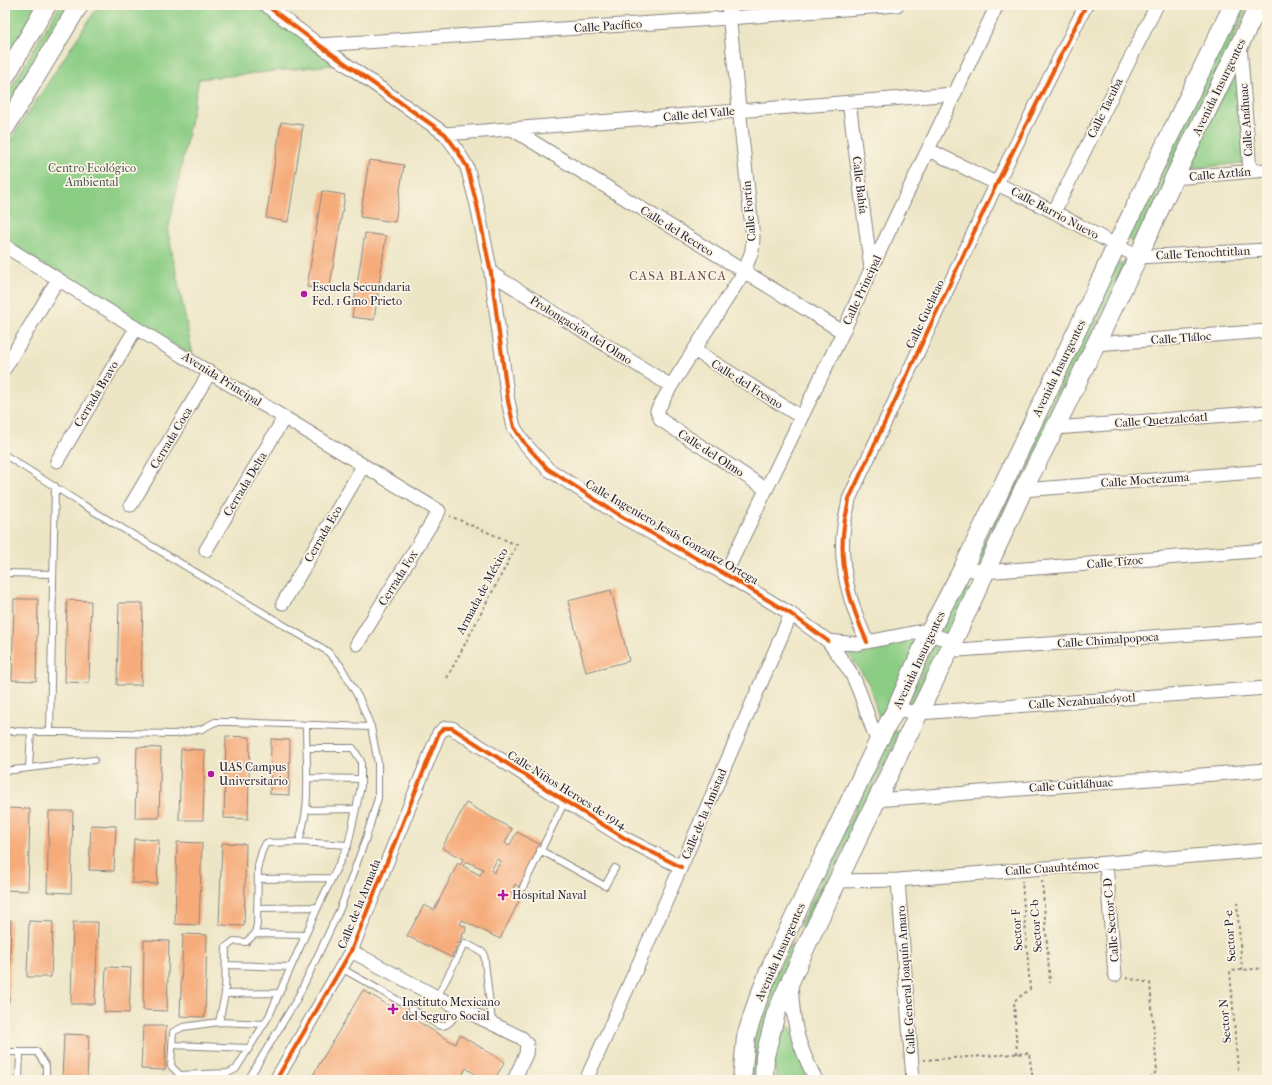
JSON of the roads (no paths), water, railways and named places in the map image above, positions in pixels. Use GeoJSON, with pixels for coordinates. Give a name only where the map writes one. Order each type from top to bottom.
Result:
{"type":"FeatureCollection","features":[{"type":"Feature","properties":{"kind":"main road"},"geometry":{"type":"LineString","coordinates":[[5,77],[47,5]]}},
{"type":"Feature","properties":{"kind":"main road"},"geometry":{"type":"LineString","coordinates":[[5,128],[78,5]]}},
{"type":"Feature","properties":{"kind":"main road","name":"Avenida Insurgentes"},"geometry":{"type":"LineString","coordinates":[[742,1080],[746,1037],[764,983],[787,932],[878,742],[896,709],[929,633],[963,568],[1077,331],[1116,246],[1233,5]]}},
{"type":"Feature","properties":{"kind":"main road","name":"Avenida Insurgentes"},"geometry":{"type":"LineString","coordinates":[[764,1080],[765,1056],[776,1013],[809,940],[953,642],[1023,490],[1055,428],[1138,257],[1174,178],[1259,5]]}},
{"type":"Feature","properties":{"kind":"main road"},"geometry":{"type":"LineString","coordinates":[[787,932],[809,940]]}},
{"type":"Feature","properties":{"kind":"street","name":"Calle Ingeniero Jesús González Ortega"},"geometry":{"type":"LineString","coordinates":[[266,5],[319,45],[444,134],[457,150],[467,167],[477,205],[491,273],[508,401],[514,427],[525,444],[548,469],[606,506],[725,574],[791,614],[828,642],[852,674],[878,742]]}},
{"type":"Feature","properties":{"kind":"street","name":"Calle Pacífico"},"geometry":{"type":"LineString","coordinates":[[319,45],[728,11],[897,5]]}},
{"type":"Feature","properties":{"kind":"street","name":"Calle Principal"},"geometry":{"type":"LineString","coordinates":[[725,574],[843,332],[871,269],[997,5]]}},
{"type":"Feature","properties":{"kind":"street","name":"Calle Guelatao"},"geometry":{"type":"LineString","coordinates":[[867,642],[856,618],[848,594],[843,558],[844,528],[849,499],[998,183],[1086,5]]}},
{"type":"Feature","properties":{"kind":"street","name":"Calle Tacuba"},"geometry":{"type":"LineString","coordinates":[[1054,212],[1156,5]]}},
{"type":"Feature","properties":{"kind":"street","name":"Calle Fortín"},"geometry":{"type":"LineString","coordinates":[[658,415],[657,411],[671,386],[744,272],[752,251],[753,238],[728,11]]}},
{"type":"Feature","properties":{"kind":"street","name":"Calle Anáhuac"},"geometry":{"type":"LineString","coordinates":[[1240,44],[1250,171]]}},
{"type":"Feature","properties":{"kind":"street","name":"Calle del Valle"},"geometry":{"type":"LineString","coordinates":[[444,134],[954,94]]}},
{"type":"Feature","properties":{"kind":"street","name":"Calle Bahía"},"geometry":{"type":"LineString","coordinates":[[849,102],[871,269]]}},
{"type":"Feature","properties":{"kind":"street","name":"Calle del Recreo"},"geometry":{"type":"LineString","coordinates":[[512,129],[843,332]]}},
{"type":"Feature","properties":{"kind":"street","name":"Calle Barrio Nuevo"},"geometry":{"type":"LineString","coordinates":[[929,150],[998,183],[1116,246]]}},
{"type":"Feature","properties":{"kind":"street","name":"Calle Aztlán"},"geometry":{"type":"LineString","coordinates":[[1174,178],[1267,170]]}},
{"type":"Feature","properties":{"kind":"street","name":"Avenida Principal"},"geometry":{"type":"LineString","coordinates":[[5,246],[136,328],[439,511]]}},
{"type":"Feature","properties":{"kind":"street"},"geometry":{"type":"LineString","coordinates":[[1116,246],[1138,257]]}},
{"type":"Feature","properties":{"kind":"street","name":"Calle Tenochtitlan"},"geometry":{"type":"LineString","coordinates":[[1138,257],[1267,250]]}},
{"type":"Feature","properties":{"kind":"street","name":"Prolongación del Olmo"},"geometry":{"type":"LineString","coordinates":[[491,273],[671,386]]}},
{"type":"Feature","properties":{"kind":"street"},"geometry":{"type":"LineString","coordinates":[[5,368],[58,279]]}},
{"type":"Feature","properties":{"kind":"street","name":"Cerrada Bravo"},"geometry":{"type":"LineString","coordinates":[[57,461],[136,328]]}},
{"type":"Feature","properties":{"kind":"street","name":"Calle Tláloc"},"geometry":{"type":"LineString","coordinates":[[1095,344],[1267,331]]}},
{"type":"Feature","properties":{"kind":"street","name":"Calle del Fresno"},"geometry":{"type":"LineString","coordinates":[[694,350],[801,417]]}},
{"type":"Feature","properties":{"kind":"street","name":"Cerrada Coca"},"geometry":{"type":"LineString","coordinates":[[131,505],[210,372]]}},
{"type":"Feature","properties":{"kind":"street","name":"Calle Quetzalcóatl"},"geometry":{"type":"LineString","coordinates":[[1055,428],[1267,412]]}},
{"type":"Feature","properties":{"kind":"street","name":"Calle del Olmo"},"geometry":{"type":"LineString","coordinates":[[658,415],[661,420],[766,489]]}},
{"type":"Feature","properties":{"kind":"street","name":"Cerrada Delta"},"geometry":{"type":"LineString","coordinates":[[206,550],[284,418]]}},
{"type":"Feature","properties":{"kind":"street","name":"Cerrada Eco"},"geometry":{"type":"LineString","coordinates":[[283,603],[363,466]]}},
{"type":"Feature","properties":{"kind":"street","name":"Calle Moctezuma"},"geometry":{"type":"LineString","coordinates":[[1023,490],[1267,471]]}},
{"type":"Feature","properties":{"kind":"street","name":"Cerrada Fox"},"geometry":{"type":"LineString","coordinates":[[357,644],[439,511]]}},
{"type":"Feature","properties":{"kind":"street","name":"Calle Tízoc"},"geometry":{"type":"LineString","coordinates":[[963,568],[984,572],[1267,550]]}},
{"type":"Feature","properties":{"kind":"street","name":"Calle de la Amistad"},"geometry":{"type":"LineString","coordinates":[[586,1080],[791,614]]}},
{"type":"Feature","properties":{"kind":"street","name":"Calle Chimalpopoca"},"geometry":{"type":"LineString","coordinates":[[953,642],[958,650],[1267,630]]}},
{"type":"Feature","properties":{"kind":"street"},"geometry":{"type":"LineString","coordinates":[[828,642],[857,644],[922,631],[953,642]]}},
{"type":"Feature","properties":{"kind":"street","name":"Calle Nezahualcóyotl"},"geometry":{"type":"LineString","coordinates":[[896,709],[918,713],[1267,688]]}},
{"type":"Feature","properties":{"kind":"street","name":"Calle Niños Heroes de 1914"},"geometry":{"type":"LineString","coordinates":[[445,728],[452,728],[626,839],[681,867]]}},
{"type":"Feature","properties":{"kind":"street","name":"Calle de la Armada"},"geometry":{"type":"LineString","coordinates":[[276,1080],[351,951],[439,733],[445,728]]}},
{"type":"Feature","properties":{"kind":"street","name":"Calle Cuitláhuac"},"geometry":{"type":"LineString","coordinates":[[876,800],[1267,770]]}},
{"type":"Feature","properties":{"kind":"street","name":"Calle Cuauhtémoc"},"geometry":{"type":"LineString","coordinates":[[837,881],[898,880],[1267,850]]}},
{"type":"Feature","properties":{"kind":"street","name":"Calle Sector C-D"},"geometry":{"type":"LineString","coordinates":[[1106,864],[1116,975]]}},
{"type":"Feature","properties":{"kind":"street","name":"Calle General Joaquín Amaro"},"geometry":{"type":"LineString","coordinates":[[898,880],[913,1080]]}},
{"type":"Feature","properties":{"kind":"street"},"geometry":{"type":"LineString","coordinates":[[351,951],[437,997],[461,1007],[522,1038],[527,1044],[526,1054],[514,1080]]}},
{"type":"Feature","properties":{"kind":"street","name":"Avenida Insurgentes"},"geometry":{"type":"LineString","coordinates":[[790,982],[793,1013],[798,1037],[806,1060],[816,1080]]}},
{"type":"Feature","properties":{"kind":"lane"},"geometry":{"type":"LineString","coordinates":[[5,455],[326,651],[340,665],[360,700],[371,726],[378,763],[378,798],[366,838],[340,909],[297,999],[248,1080]]}},
{"type":"Feature","properties":{"kind":"lane"},"geometry":{"type":"LineString","coordinates":[[50,732],[55,486]]}},
{"type":"Feature","properties":{"kind":"lane"},"geometry":{"type":"LineString","coordinates":[[5,573],[53,574]]}},
{"type":"Feature","properties":{"kind":"lane"},"geometry":{"type":"LineString","coordinates":[[5,731],[175,734],[202,729],[215,722],[371,726]]}},
{"type":"Feature","properties":{"kind":"lane"},"geometry":{"type":"LineString","coordinates":[[299,842],[306,810],[308,778],[306,725]]}},
{"type":"Feature","properties":{"kind":"lane"},"geometry":{"type":"LineString","coordinates":[[29,768],[32,731]]}},
{"type":"Feature","properties":{"kind":"lane"},"geometry":{"type":"LineString","coordinates":[[264,1024],[219,1022],[183,1026],[172,1032],[171,1066],[180,1075],[228,1073],[236,1069],[264,1024],[348,844],[361,786],[361,761],[353,748],[306,748]]}},
{"type":"Feature","properties":{"kind":"lane"},"geometry":{"type":"LineString","coordinates":[[5,771],[94,760]]}},
{"type":"Feature","properties":{"kind":"lane"},"geometry":{"type":"LineString","coordinates":[[308,778],[361,779]]}},
{"type":"Feature","properties":{"kind":"lane"},"geometry":{"type":"LineString","coordinates":[[523,887],[565,801]]}},
{"type":"Feature","properties":{"kind":"lane"},"geometry":{"type":"LineString","coordinates":[[306,810],[356,809]]}},
{"type":"Feature","properties":{"kind":"lane"},"geometry":{"type":"LineString","coordinates":[[219,1022],[225,994],[226,947],[234,941],[246,942],[254,934],[257,924],[258,865],[266,843],[299,842],[348,844]]}},
{"type":"Feature","properties":{"kind":"lane"},"geometry":{"type":"LineString","coordinates":[[540,850],[605,886],[615,868]]}},
{"type":"Feature","properties":{"kind":"lane"},"geometry":{"type":"LineString","coordinates":[[258,879],[332,878]]}},
{"type":"Feature","properties":{"kind":"lane"},"geometry":{"type":"LineString","coordinates":[[257,908],[318,907]]}},
{"type":"Feature","properties":{"kind":"lane"},"geometry":{"type":"LineString","coordinates":[[254,934],[305,935]]}},
{"type":"Feature","properties":{"kind":"lane"},"geometry":{"type":"LineString","coordinates":[[437,997],[465,943],[484,953],[492,1023]]}},
{"type":"Feature","properties":{"kind":"lane"},"geometry":{"type":"LineString","coordinates":[[226,965],[290,968]]}},
{"type":"Feature","properties":{"kind":"lane"},"geometry":{"type":"LineString","coordinates":[[341,968],[401,1002]]}},
{"type":"Feature","properties":{"kind":"lane"},"geometry":{"type":"LineString","coordinates":[[225,994],[279,993]]}},
{"type":"Feature","properties":{"kind":"lane"},"geometry":{"type":"LineString","coordinates":[[412,1009],[440,1026],[444,1026],[448,1025],[461,1007]]}},
{"type":"Feature","properties":{"kind":"lane"},"geometry":{"type":"LineString","coordinates":[[172,1045],[249,1048]]}},
{"type":"Feature","properties":{"kind":"lane"},"geometry":{"type":"LineString","coordinates":[[5,1054],[10,1052],[37,1052],[46,1066],[46,1080]]}},
{"type":"Feature","properties":{"kind":"lane"},"geometry":{"type":"LineString","coordinates":[[20,1052],[20,1080]]}},
{"type":"Feature","properties":{"kind":"place","name":"Escuela Secundaria Fed. 1 Gmo Prieto"},"geometry":{"type":"Point","coordinates":[304,294]}},
{"type":"Feature","properties":{"kind":"place","name":"UAS Campus Universitario"},"geometry":{"type":"Point","coordinates":[211,774]}},
{"type":"Feature","properties":{"kind":"place","name":"Hospital Naval"},"geometry":{"type":"Point","coordinates":[503,895]}},
{"type":"Feature","properties":{"kind":"place","name":"Instituto Mexicano del Seguro Social"},"geometry":{"type":"Point","coordinates":[393,1009]}},
{"type":"Feature","properties":{"kind":"district","name":"CASA BLANCA"},"geometry":{"type":"Point","coordinates":[678,275]}},
{"type":"Feature","properties":{"kind":"park label","name":"Centro Ecológico Ambiental"},"geometry":{"type":"Point","coordinates":[92,175]}}]}
